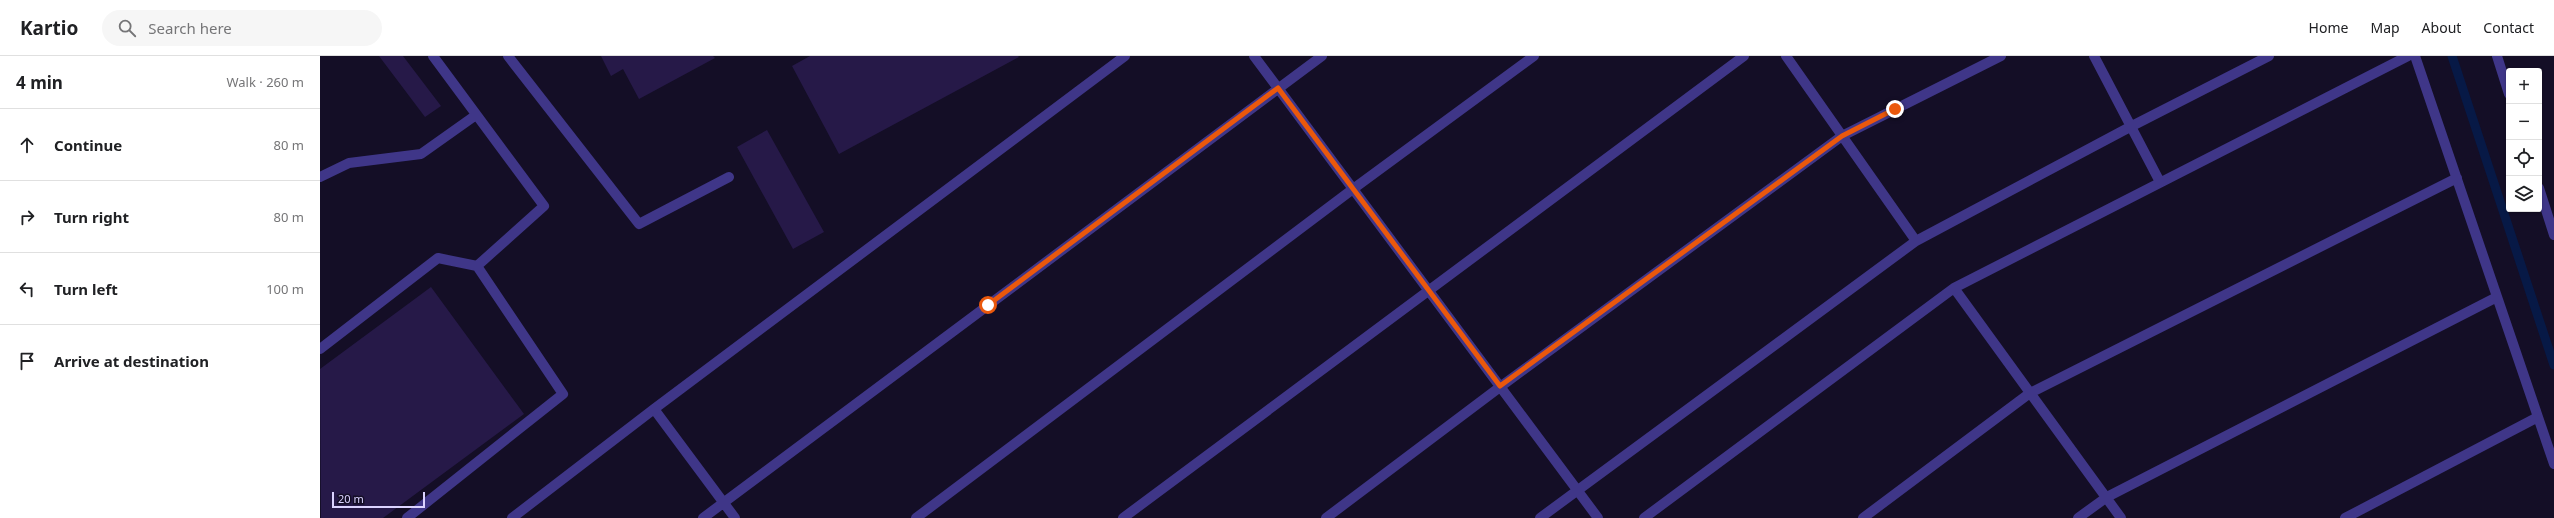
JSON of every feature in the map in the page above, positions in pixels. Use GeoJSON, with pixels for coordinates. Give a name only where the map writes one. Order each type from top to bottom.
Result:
{"type":"FeatureCollection","features":[{"type":"Feature","properties":{"kind":"lane"},"geometry":{"type":"LineString","coordinates":[[433,56],[544,206],[477,266]]}},
{"type":"Feature","properties":{"kind":"lane"},"geometry":{"type":"LineString","coordinates":[[508,56],[639,224],[729,177]]}},
{"type":"Feature","properties":{"kind":"lane"},"geometry":{"type":"LineString","coordinates":[[512,518],[654,408],[1125,56]]}},
{"type":"Feature","properties":{"kind":"lane"},"geometry":{"type":"LineString","coordinates":[[1254,56],[1598,518]]}},
{"type":"Feature","properties":{"kind":"lane"},"geometry":{"type":"LineString","coordinates":[[704,518],[1322,56]]}},
{"type":"Feature","properties":{"kind":"lane"},"geometry":{"type":"LineString","coordinates":[[916,518],[1353,189],[1534,56]]}},
{"type":"Feature","properties":{"kind":"lane"},"geometry":{"type":"LineString","coordinates":[[1123,518],[1744,56]]}},
{"type":"Feature","properties":{"kind":"lane"},"geometry":{"type":"LineString","coordinates":[[1786,56],[1916,241]]}},
{"type":"Feature","properties":{"kind":"lane"},"geometry":{"type":"LineString","coordinates":[[1326,518],[1500,386],[1842,136],[2001,56]]}},
{"type":"Feature","properties":{"kind":"lane"},"geometry":{"type":"LineString","coordinates":[[2094,56],[2160,182]]}},
{"type":"Feature","properties":{"kind":"lane"},"geometry":{"type":"LineString","coordinates":[[1540,518],[1916,241],[2130,127],[2268,56]]}},
{"type":"Feature","properties":{"kind":"lane"},"geometry":{"type":"LineString","coordinates":[[1644,518],[1954,288],[2408,56]]}},
{"type":"Feature","properties":{"kind":"lane"},"geometry":{"type":"LineString","coordinates":[[2415,56],[2554,464]]}},
{"type":"Feature","properties":{"kind":"lane"},"geometry":{"type":"LineString","coordinates":[[2497,56],[2506,84]]}},
{"type":"Feature","properties":{"kind":"lane"},"geometry":{"type":"LineString","coordinates":[[320,177],[349,163],[421,154],[476,115]]}},
{"type":"Feature","properties":{"kind":"lane"},"geometry":{"type":"LineString","coordinates":[[1863,518],[2030,393],[2457,178]]}},
{"type":"Feature","properties":{"kind":"lane"},"geometry":{"type":"LineString","coordinates":[[2542,197],[2554,235]]}},
{"type":"Feature","properties":{"kind":"lane"},"geometry":{"type":"LineString","coordinates":[[320,349],[438,258],[477,266],[563,394],[407,518]]}},
{"type":"Feature","properties":{"kind":"lane"},"geometry":{"type":"LineString","coordinates":[[1954,288],[2121,518]]}},
{"type":"Feature","properties":{"kind":"lane"},"geometry":{"type":"LineString","coordinates":[[2078,518],[2106,497],[2497,297]]}},
{"type":"Feature","properties":{"kind":"lane"},"geometry":{"type":"LineString","coordinates":[[654,408],[735,518]]}},
{"type":"Feature","properties":{"kind":"lane"},"geometry":{"type":"LineString","coordinates":[[2345,518],[2538,417]]}},
{"type":"Feature","properties":{"kind":"building"},"geometry":{"type":"Polygon","coordinates":[[[379,56],[403,56],[441,106],[425,117],[379,56]]]}},
{"type":"Feature","properties":{"kind":"building"},"geometry":{"type":"Polygon","coordinates":[[[601,56],[713,56],[715,58],[639,99],[623,69],[611,76],[601,56]]]}},
{"type":"Feature","properties":{"kind":"building"},"geometry":{"type":"Polygon","coordinates":[[[810,56],[1019,57],[839,154],[792,66],[810,56]]]}},
{"type":"Feature","properties":{"kind":"building"},"geometry":{"type":"Polygon","coordinates":[[[767,130],[824,232],[793,249],[737,147],[767,130]]]}},
{"type":"Feature","properties":{"kind":"building"},"geometry":{"type":"Polygon","coordinates":[[[431,287],[524,414],[383,518],[321,518],[320,369],[431,287]]]}},
{"type":"Feature","properties":{"kind":"waterway"},"geometry":{"type":"LineString","coordinates":[[2452,56],[2554,365]]}},
{"type":"Feature","properties":{"kind":"route"},"geometry":{"type":"LineString","coordinates":[[988,305],[1278,88],[1500,386],[1842,136],[1895,109]]}}]}
